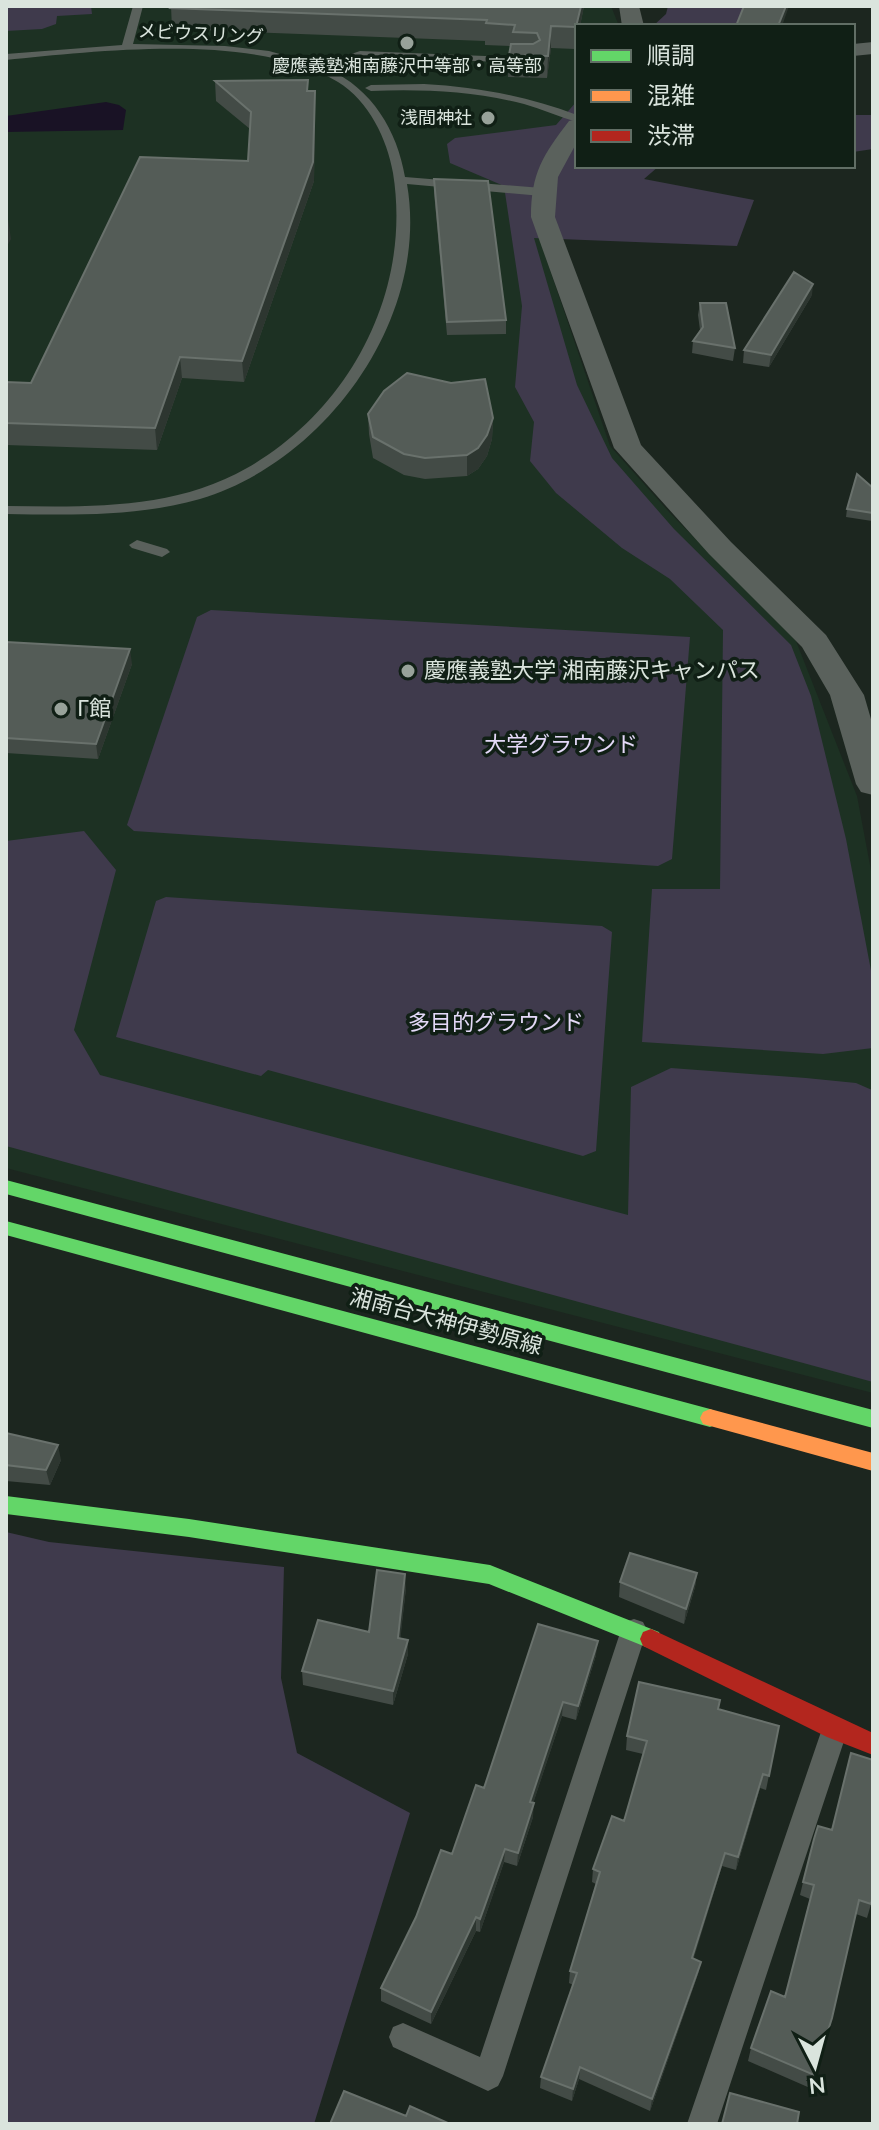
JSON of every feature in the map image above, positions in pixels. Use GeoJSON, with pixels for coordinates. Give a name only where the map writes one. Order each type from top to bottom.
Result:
{"type":"FeatureCollection","features":[{"type":"Feature","properties":{"kind":"street"},"geometry":{"type":"LineString","coordinates":[[575,129],[552,160],[541,186],[543,217],[628,448],[720,548],[815,642],[860,695],[873,784]]}},
{"type":"Feature","properties":{"kind":"street","name":"湘南台大神伊勢原線"},"geometry":{"type":"LineString","coordinates":[[6,1187],[873,1419]]}},
{"type":"Feature","properties":{"kind":"street","name":"湘南台大神伊勢原線"},"geometry":{"type":"LineString","coordinates":[[6,1228],[873,1462]]}},
{"type":"Feature","properties":{"kind":"street"},"geometry":{"type":"LineString","coordinates":[[6,1505],[189,1528],[490,1575],[634,1630],[835,1729],[873,1744]]}},
{"type":"Feature","properties":{"kind":"lane"},"geometry":{"type":"LineString","coordinates":[[126,49],[138,6]]}},
{"type":"Feature","properties":{"kind":"lane","name":"メビウスリング"},"geometry":{"type":"LineString","coordinates":[[6,57],[126,49],[241,52],[291,60],[319,69],[357,89],[367,102],[387,134],[402,180],[406,208],[400,264],[377,334],[338,397],[285,449],[253,471],[210,491],[153,506],[100,511],[6,510]]}},
{"type":"Feature","properties":{"kind":"lane"},"geometry":{"type":"LineString","coordinates":[[319,69],[360,54],[532,60]]}},
{"type":"Feature","properties":{"kind":"lane"},"geometry":{"type":"LineString","coordinates":[[371,88],[438,88],[503,95],[541,104],[575,118]]}},
{"type":"Feature","properties":{"kind":"lane"},"geometry":{"type":"LineString","coordinates":[[402,180],[542,192]]}},
{"type":"Feature","properties":{"kind":"lane"},"geometry":{"type":"LineString","coordinates":[[137,545],[162,552]]}},
{"type":"Feature","properties":{"kind":"lane"},"geometry":{"type":"LineString","coordinates":[[403,2037],[488,2076],[634,1630]]}},
{"type":"Feature","properties":{"kind":"lane"},"geometry":{"type":"LineString","coordinates":[[702,2124],[835,1729]]}},
{"type":"Feature","properties":{"kind":"shaded area","name":"慶應義塾大学 湘南藤沢キャンパス"},"geometry":{"type":"Polygon","coordinates":[[[6,6],[611,6],[618,24],[575,24],[575,106],[533,220],[610,446],[670,513],[796,641],[857,796],[873,881],[873,1393],[6,1168],[6,6]]]}},
{"type":"Feature","properties":{"kind":"shaded area"},"geometry":{"type":"Polygon","coordinates":[[[106,102],[126,110],[123,130],[6,132],[6,116],[106,102]]]}},
{"type":"Feature","properties":{"kind":"green space"},"geometry":{"type":"Polygon","coordinates":[[[6,6],[91,6],[92,14],[57,16],[56,24],[42,29],[6,31],[6,6]]]}},
{"type":"Feature","properties":{"kind":"green space"},"geometry":{"type":"Polygon","coordinates":[[[668,6],[753,6],[736,24],[655,24],[666,14],[668,6]]]}},
{"type":"Feature","properties":{"kind":"green space"},"geometry":{"type":"Polygon","coordinates":[[[575,103],[575,168],[657,168],[644,179],[754,200],[737,246],[534,238],[577,385],[612,458],[674,529],[791,645],[811,696],[846,839],[873,981],[873,1048],[823,1054],[642,1042],[652,889],[720,889],[723,630],[670,579],[622,548],[556,493],[530,461],[534,422],[515,387],[522,306],[504,186],[450,163],[447,144],[455,138],[556,125],[575,103]]]}},
{"type":"Feature","properties":{"kind":"green space"},"geometry":{"type":"Polygon","coordinates":[[[855,115],[873,115],[873,149],[855,152],[855,115]]]}},
{"type":"Feature","properties":{"kind":"green space","name":"大学グラウンド"},"geometry":{"type":"Polygon","coordinates":[[[211,610],[690,637],[672,859],[658,866],[134,831],[127,825],[197,617],[211,610]]]}},
{"type":"Feature","properties":{"kind":"green space"},"geometry":{"type":"Polygon","coordinates":[[[84,831],[116,870],[74,1030],[100,1075],[628,1215],[631,1087],[671,1068],[856,1083],[872,1090],[873,1382],[6,1146],[6,841],[84,831]]]}},
{"type":"Feature","properties":{"kind":"green space","name":"多目的グラウンド"},"geometry":{"type":"Polygon","coordinates":[[[166,897],[602,926],[612,932],[596,1151],[583,1156],[268,1070],[261,1076],[116,1037],[156,901],[166,897]]]}},
{"type":"Feature","properties":{"kind":"green space"},"geometry":{"type":"Polygon","coordinates":[[[6,1532],[49,1542],[284,1567],[281,1678],[297,1753],[410,1813],[314,2124],[6,2124],[6,1532]]]}},
{"type":"Feature","properties":{"kind":"building"},"geometry":{"type":"Polygon","coordinates":[[[581,6],[575,27],[551,26],[548,56],[509,55],[511,44],[533,44],[540,40],[537,33],[513,32],[515,25],[486,23],[487,20],[170,8],[581,6]]]}},
{"type":"Feature","properties":{"kind":"building"},"geometry":{"type":"Polygon","coordinates":[[[744,6],[786,6],[779,24],[737,24],[744,6]]]}},
{"type":"Feature","properties":{"kind":"building"},"geometry":{"type":"Polygon","coordinates":[[[308,80],[307,91],[315,91],[313,162],[242,361],[180,357],[155,428],[6,423],[6,382],[31,383],[140,157],[248,161],[251,112],[215,81],[308,80]]]}},
{"type":"Feature","properties":{"kind":"building"},"geometry":{"type":"Polygon","coordinates":[[[434,179],[488,181],[506,320],[447,322],[434,179]]]}},
{"type":"Feature","properties":{"kind":"building"},"geometry":{"type":"Polygon","coordinates":[[[794,272],[813,284],[771,355],[744,350],[794,272]]]}},
{"type":"Feature","properties":{"kind":"building"},"geometry":{"type":"Polygon","coordinates":[[[700,303],[726,303],[735,348],[693,341],[703,327],[700,303]]]}},
{"type":"Feature","properties":{"kind":"building"},"geometry":{"type":"Polygon","coordinates":[[[407,373],[451,383],[485,379],[493,418],[478,448],[467,455],[425,458],[404,454],[373,437],[368,414],[384,391],[407,373]]]}},
{"type":"Feature","properties":{"kind":"building"},"geometry":{"type":"Polygon","coordinates":[[[857,474],[873,488],[873,513],[847,509],[857,474]]]}},
{"type":"Feature","properties":{"kind":"building","name":"Γ館"},"geometry":{"type":"Polygon","coordinates":[[[6,642],[130,649],[96,744],[6,738],[6,642]]]}},
{"type":"Feature","properties":{"kind":"building"},"geometry":{"type":"Polygon","coordinates":[[[6,1433],[58,1445],[46,1470],[6,1465],[6,1433]]]}},
{"type":"Feature","properties":{"kind":"building"},"geometry":{"type":"Polygon","coordinates":[[[630,1553],[697,1573],[686,1609],[620,1582],[630,1553]]]}},
{"type":"Feature","properties":{"kind":"building"},"geometry":{"type":"Polygon","coordinates":[[[377,1570],[405,1574],[398,1638],[408,1640],[393,1691],[302,1671],[318,1620],[369,1632],[377,1570]]]}},
{"type":"Feature","properties":{"kind":"building"},"geometry":{"type":"Polygon","coordinates":[[[538,1624],[598,1641],[578,1706],[563,1702],[530,1802],[534,1803],[518,1853],[505,1849],[480,1919],[476,1917],[431,2012],[381,1988],[416,1917],[441,1850],[452,1854],[476,1785],[484,1788],[538,1624]]]}},
{"type":"Feature","properties":{"kind":"building"},"geometry":{"type":"Polygon","coordinates":[[[639,1682],[720,1700],[718,1709],[779,1726],[769,1776],[763,1774],[738,1857],[725,1853],[692,1958],[701,1962],[652,2099],[580,2067],[573,2089],[541,2077],[577,1973],[570,1971],[600,1872],[593,1869],[612,1816],[624,1821],[647,1741],[627,1736],[639,1682]]]}},
{"type":"Feature","properties":{"kind":"building"},"geometry":{"type":"Polygon","coordinates":[[[851,1753],[873,1760],[873,1894],[871,1904],[859,1900],[832,2018],[814,2075],[751,2048],[771,1991],[785,1997],[814,1885],[803,1882],[814,1839],[818,1826],[832,1830],[851,1753]]]}},
{"type":"Feature","properties":{"kind":"building"},"geometry":{"type":"Polygon","coordinates":[[[344,2091],[406,2116],[410,2106],[450,2124],[330,2124],[344,2091]]]}},
{"type":"Feature","properties":{"kind":"building"},"geometry":{"type":"Polygon","coordinates":[[[730,2093],[799,2112],[797,2124],[722,2124],[730,2093]]]}},
{"type":"Feature","properties":{"kind":"traffic: fast"},"geometry":{"type":"LineString","coordinates":[[6,1187],[873,1419]]}},
{"type":"Feature","properties":{"kind":"traffic: fast"},"geometry":{"type":"LineString","coordinates":[[6,1228],[710,1418]]}},
{"type":"Feature","properties":{"kind":"traffic: fast"},"geometry":{"type":"LineString","coordinates":[[6,1505],[189,1528],[490,1575],[651,1639]]}},
{"type":"Feature","properties":{"kind":"traffic: slow"},"geometry":{"type":"LineString","coordinates":[[710,1418],[873,1462]]}},
{"type":"Feature","properties":{"kind":"traffic: jam"},"geometry":{"type":"LineString","coordinates":[[651,1639],[835,1729],[873,1744]]}},
{"type":"Feature","properties":{"kind":"place","name":"慶應義塾湘南藤沢中等部・高等部"},"geometry":{"type":"Point","coordinates":[407,43]}},
{"type":"Feature","properties":{"kind":"place","name":"浅間神社"},"geometry":{"type":"Point","coordinates":[488,118]}},
{"type":"Feature","properties":{"kind":"place","name":"慶應義塾大学 湘南藤沢キャンパス"},"geometry":{"type":"Point","coordinates":[408,671]}},
{"type":"Feature","properties":{"kind":"place","name":"Γ館"},"geometry":{"type":"Point","coordinates":[61,709]}}]}
